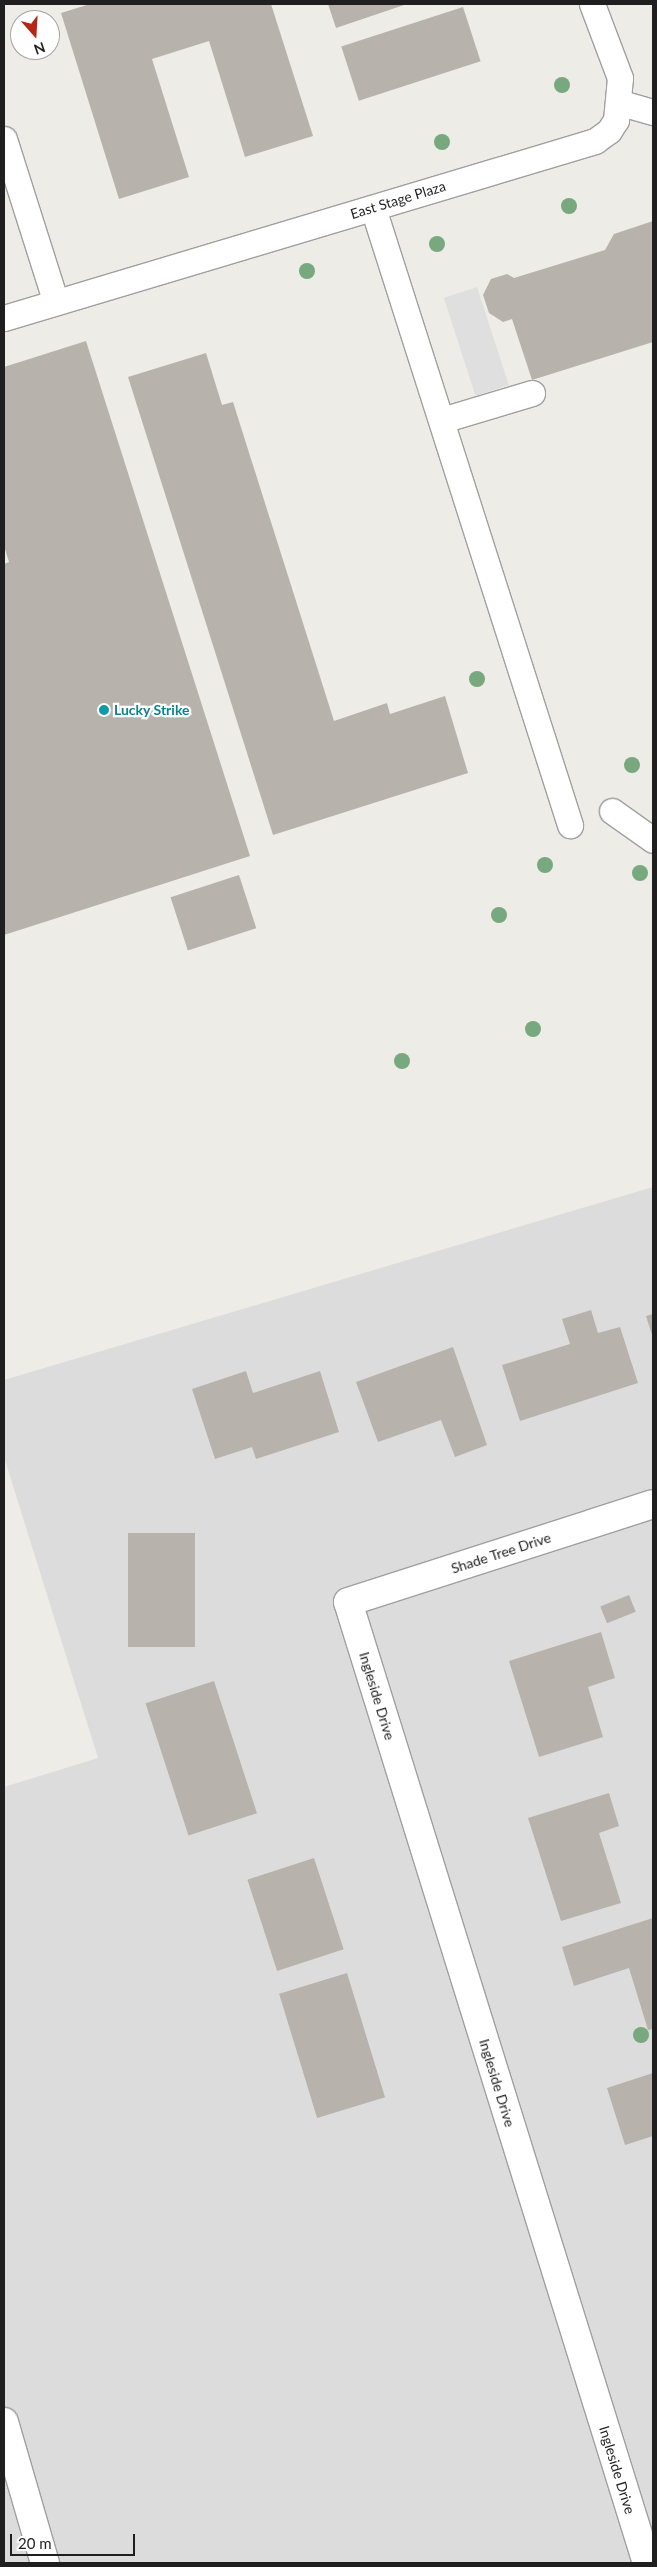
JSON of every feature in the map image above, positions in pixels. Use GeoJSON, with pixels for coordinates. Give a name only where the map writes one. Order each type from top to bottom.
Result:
{"type":"FeatureCollection","features":[{"type":"Feature","properties":{"kind":"street","name":"Shade Tree Drive"},"geometry":{"type":"LineString","coordinates":[[348,1602],[653,1504]]}},
{"type":"Feature","properties":{"kind":"street","name":"Ingleside Drive"},"geometry":{"type":"LineString","coordinates":[[348,1602],[646,2563]]}},
{"type":"Feature","properties":{"kind":"street"},"geometry":{"type":"LineString","coordinates":[[4,2422],[45,2563]]}},
{"type":"Feature","properties":{"kind":"lane","name":"East Stage Plaza"},"geometry":{"type":"LineString","coordinates":[[4,318],[55,300],[79,297],[595,141],[610,131],[621,103],[620,78],[592,4]]}},
{"type":"Feature","properties":{"kind":"lane"},"geometry":{"type":"LineString","coordinates":[[621,103],[653,112]]}},
{"type":"Feature","properties":{"kind":"lane"},"geometry":{"type":"LineString","coordinates":[[4,139],[55,300]]}},
{"type":"Feature","properties":{"kind":"lane"},"geometry":{"type":"LineString","coordinates":[[373,208],[570,824]]}},
{"type":"Feature","properties":{"kind":"lane"},"geometry":{"type":"LineString","coordinates":[[442,420],[532,393]]}},
{"type":"Feature","properties":{"kind":"lane"},"geometry":{"type":"LineString","coordinates":[[612,811],[653,840]]}},
{"type":"Feature","properties":{"kind":"shaded area"},"geometry":{"type":"Polygon","coordinates":[[[477,287],[509,385],[476,396],[444,298],[477,287]]]}},
{"type":"Feature","properties":{"kind":"shaded area"},"geometry":{"type":"Polygon","coordinates":[[[653,1187],[653,2563],[4,2563],[4,1787],[98,1758],[4,1457],[4,1380],[653,1187]]]}},
{"type":"Feature","properties":{"kind":"building"},"geometry":{"type":"Polygon","coordinates":[[[90,4],[271,4],[313,136],[245,157],[209,41],[152,59],[189,177],[119,199],[61,13],[90,4]]]}},
{"type":"Feature","properties":{"kind":"building"},"geometry":{"type":"Polygon","coordinates":[[[328,4],[407,4],[336,28],[328,4]]]}},
{"type":"Feature","properties":{"kind":"building"},"geometry":{"type":"Polygon","coordinates":[[[463,7],[481,61],[359,101],[341,47],[463,7]]]}},
{"type":"Feature","properties":{"kind":"building"},"geometry":{"type":"Polygon","coordinates":[[[653,221],[653,342],[532,380],[512,319],[503,322],[489,313],[483,295],[491,279],[507,274],[514,278],[605,250],[614,234],[653,221]]]}},
{"type":"Feature","properties":{"kind":"building","name":"Lucky Strike"},"geometry":{"type":"Polygon","coordinates":[[[86,341],[250,856],[4,935],[4,564],[9,562],[4,546],[4,367],[86,341]]]}},
{"type":"Feature","properties":{"kind":"building"},"geometry":{"type":"Polygon","coordinates":[[[206,353],[222,405],[233,402],[334,721],[387,703],[390,714],[445,696],[468,773],[273,835],[128,377],[206,353]]]}},
{"type":"Feature","properties":{"kind":"building"},"geometry":{"type":"Polygon","coordinates":[[[239,875],[256,928],[188,951],[171,897],[239,875]]]}},
{"type":"Feature","properties":{"kind":"building"},"geometry":{"type":"Polygon","coordinates":[[[591,1310],[598,1333],[620,1327],[638,1383],[520,1421],[502,1365],[570,1344],[562,1319],[591,1310]]]}},
{"type":"Feature","properties":{"kind":"building"},"geometry":{"type":"Polygon","coordinates":[[[653,1314],[653,1338],[646,1316],[653,1314]]]}},
{"type":"Feature","properties":{"kind":"building"},"geometry":{"type":"Polygon","coordinates":[[[453,1347],[487,1445],[455,1457],[441,1420],[378,1442],[356,1382],[453,1347]]]}},
{"type":"Feature","properties":{"kind":"building"},"geometry":{"type":"Polygon","coordinates":[[[246,1371],[253,1393],[320,1371],[339,1432],[256,1459],[252,1447],[215,1459],[192,1389],[246,1371]]]}},
{"type":"Feature","properties":{"kind":"building"},"geometry":{"type":"Polygon","coordinates":[[[128,1533],[195,1533],[195,1647],[128,1647],[128,1533]]]}},
{"type":"Feature","properties":{"kind":"building"},"geometry":{"type":"Polygon","coordinates":[[[629,1595],[636,1612],[607,1623],[600,1607],[629,1595]]]}},
{"type":"Feature","properties":{"kind":"building"},"geometry":{"type":"Polygon","coordinates":[[[601,1632],[615,1678],[588,1687],[603,1737],[539,1757],[509,1661],[601,1632]]]}},
{"type":"Feature","properties":{"kind":"building"},"geometry":{"type":"Polygon","coordinates":[[[214,1681],[257,1813],[188,1835],[146,1703],[214,1681]]]}},
{"type":"Feature","properties":{"kind":"building"},"geometry":{"type":"Polygon","coordinates":[[[609,1793],[619,1826],[599,1833],[621,1903],[561,1921],[528,1818],[609,1793]]]}},
{"type":"Feature","properties":{"kind":"building"},"geometry":{"type":"Polygon","coordinates":[[[314,1858],[344,1949],[277,1971],[247,1880],[314,1858]]]}},
{"type":"Feature","properties":{"kind":"building"},"geometry":{"type":"Polygon","coordinates":[[[653,1918],[653,2029],[648,2030],[629,1968],[574,1986],[562,1947],[653,1918]]]}},
{"type":"Feature","properties":{"kind":"building"},"geometry":{"type":"Polygon","coordinates":[[[347,1973],[385,2097],[317,2118],[279,1994],[347,1973]]]}},
{"type":"Feature","properties":{"kind":"building"},"geometry":{"type":"Polygon","coordinates":[[[653,2073],[653,2136],[625,2145],[607,2088],[653,2073]]]}},
{"type":"Feature","properties":{"kind":"place","name":"Lucky Strike"},"geometry":{"type":"Point","coordinates":[104,710]}}]}
